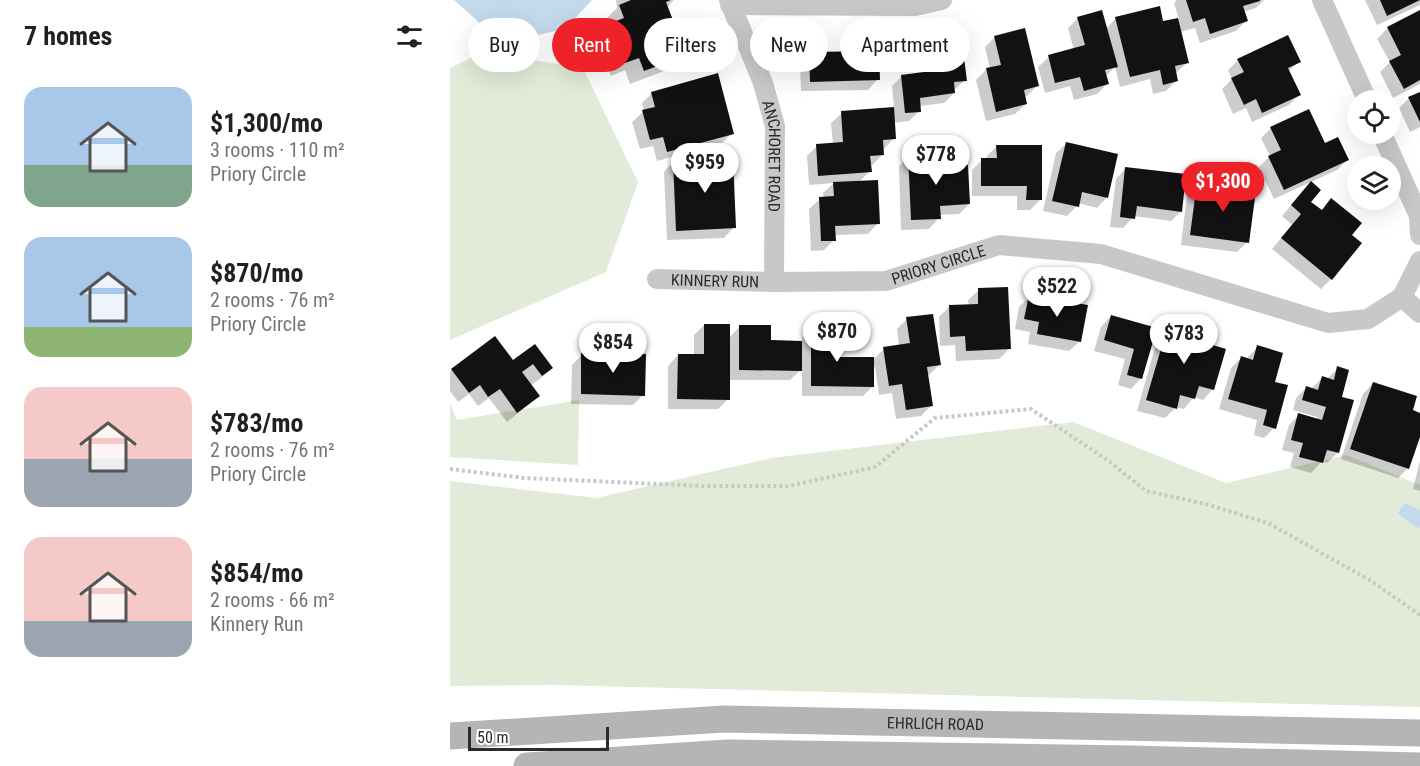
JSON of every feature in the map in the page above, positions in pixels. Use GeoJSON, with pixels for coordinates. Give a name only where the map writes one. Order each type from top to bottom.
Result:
{"type":"FeatureCollection","features":[{"type":"Feature","properties":{"kind":"main road","name":"EHRLICH ROAD"},"geometry":{"type":"LineString","coordinates":[[450,736],[724,718],[1420,733]]}},
{"type":"Feature","properties":{"kind":"main road"},"geometry":{"type":"LineString","coordinates":[[1132,762],[1133,727]]}},
{"type":"Feature","properties":{"kind":"main road","name":"EHRLICH ROAD"},"geometry":{"type":"LineString","coordinates":[[527,766],[728,753],[1420,766]]}},
{"type":"Feature","properties":{"kind":"street"},"geometry":{"type":"LineString","coordinates":[[730,3],[915,6],[942,0]]}},
{"type":"Feature","properties":{"kind":"street"},"geometry":{"type":"LineString","coordinates":[[1322,0],[1362,90]]}},
{"type":"Feature","properties":{"kind":"street","name":"ANCHORET ROAD"},"geometry":{"type":"LineString","coordinates":[[730,3],[763,83],[775,126],[774,282]]}},
{"type":"Feature","properties":{"kind":"street"},"geometry":{"type":"LineString","coordinates":[[1387,144],[1419,216],[1420,236]]}},
{"type":"Feature","properties":{"kind":"street","name":"PRIORY CIRCLE"},"geometry":{"type":"LineString","coordinates":[[774,282],[886,281],[999,245],[1101,254],[1328,323],[1368,319],[1402,297]]}},
{"type":"Feature","properties":{"kind":"street"},"geometry":{"type":"LineString","coordinates":[[1420,261],[1402,297],[1420,313]]}},
{"type":"Feature","properties":{"kind":"street","name":"KINNERY RUN"},"geometry":{"type":"LineString","coordinates":[[657,279],[774,282]]}},
{"type":"Feature","properties":{"kind":"path"},"geometry":{"type":"LineString","coordinates":[[450,469],[524,478],[703,486],[789,486],[875,467],[935,418],[1031,409],[1110,462],[1146,491],[1206,504],[1270,524],[1371,581],[1420,615]]}},
{"type":"Feature","properties":{"kind":"green space"},"geometry":{"type":"Polygon","coordinates":[[[468,59],[468,72],[540,72],[540,61],[552,63],[552,72],[585,72],[638,182],[606,272],[450,340],[450,68],[468,59]]]}},
{"type":"Feature","properties":{"kind":"green space"},"geometry":{"type":"Polygon","coordinates":[[[579,400],[578,465],[450,457],[450,403],[457,420],[579,400]]]}},
{"type":"Feature","properties":{"kind":"green space"},"geometry":{"type":"Polygon","coordinates":[[[1073,422],[1226,483],[1346,455],[1420,485],[1420,707],[552,685],[450,686],[450,481],[596,498],[772,458],[1073,422]]]}},
{"type":"Feature","properties":{"kind":"water"},"geometry":{"type":"Polygon","coordinates":[[[454,0],[592,0],[575,18],[552,18],[552,32],[540,35],[540,18],[474,18],[454,0]]]}},
{"type":"Feature","properties":{"kind":"water"},"geometry":{"type":"Polygon","coordinates":[[[1405,503],[1420,510],[1420,528],[1398,513],[1405,503]]]}},
{"type":"Feature","properties":{"kind":"building"},"geometry":{"type":"Polygon","coordinates":[[[631,0],[671,0],[666,2],[672,18],[644,18],[644,71],[639,58],[632,60],[632,18],[624,18],[619,5],[631,0]]]}},
{"type":"Feature","properties":{"kind":"building"},"geometry":{"type":"Polygon","coordinates":[[[1186,0],[1260,1],[1243,6],[1248,21],[1210,34],[1205,18],[1193,22],[1186,0]]]}},
{"type":"Feature","properties":{"kind":"building"},"geometry":{"type":"Polygon","coordinates":[[[1380,0],[1420,0],[1387,16],[1380,0]]]}},
{"type":"Feature","properties":{"kind":"building"},"geometry":{"type":"Polygon","coordinates":[[[1160,6],[1163,21],[1178,18],[1189,63],[1175,66],[1178,81],[1163,85],[1160,70],[1130,77],[1115,17],[1160,6]]]}},
{"type":"Feature","properties":{"kind":"building"},"geometry":{"type":"Polygon","coordinates":[[[1102,10],[1118,67],[1105,70],[1109,84],[1084,91],[1080,77],[1055,83],[1048,55],[1085,45],[1077,17],[1102,10]]]}},
{"type":"Feature","properties":{"kind":"building"},"geometry":{"type":"Polygon","coordinates":[[[1420,10],[1420,80],[1404,89],[1389,61],[1401,55],[1387,27],[1420,10]]]}},
{"type":"Feature","properties":{"kind":"building"},"geometry":{"type":"Polygon","coordinates":[[[1025,28],[1039,86],[1024,90],[1027,104],[996,112],[986,68],[1001,65],[994,36],[1025,28]]]}},
{"type":"Feature","properties":{"kind":"building"},"geometry":{"type":"Polygon","coordinates":[[[1288,35],[1301,62],[1288,68],[1301,95],[1262,113],[1256,99],[1244,105],[1231,78],[1244,72],[1237,59],[1288,35]]]}},
{"type":"Feature","properties":{"kind":"building"},"geometry":{"type":"Polygon","coordinates":[[[828,52],[840,52],[840,72],[880,72],[880,80],[810,82],[810,72],[828,72],[828,52]]]}},
{"type":"Feature","properties":{"kind":"building"},"geometry":{"type":"Polygon","coordinates":[[[924,72],[966,72],[967,81],[954,82],[955,93],[920,98],[921,112],[905,113],[901,75],[924,72]]]}},
{"type":"Feature","properties":{"kind":"building"},"geometry":{"type":"Polygon","coordinates":[[[718,73],[734,134],[667,152],[663,137],[650,140],[642,110],[655,107],[651,92],[718,73]]]}},
{"type":"Feature","properties":{"kind":"building"},"geometry":{"type":"Polygon","coordinates":[[[1420,92],[1420,122],[1408,97],[1420,92]]]}},
{"type":"Feature","properties":{"kind":"building"},"geometry":{"type":"Polygon","coordinates":[[[894,107],[896,139],[883,140],[884,155],[870,156],[872,172],[818,176],[816,144],[843,142],[841,111],[894,107]]]}},
{"type":"Feature","properties":{"kind":"building"},"geometry":{"type":"Polygon","coordinates":[[[1309,109],[1325,143],[1338,137],[1347,156],[1347,161],[1284,190],[1268,156],[1281,150],[1270,127],[1309,109]]]}},
{"type":"Feature","properties":{"kind":"building"},"geometry":{"type":"Polygon","coordinates":[[[1066,142],[1118,154],[1108,198],[1082,192],[1079,207],[1052,201],[1066,142]]]}},
{"type":"Feature","properties":{"kind":"building"},"geometry":{"type":"Polygon","coordinates":[[[996,145],[1042,145],[1042,200],[1026,200],[1027,186],[981,186],[981,158],[997,158],[996,145]]]}},
{"type":"Feature","properties":{"kind":"building"},"geometry":{"type":"Polygon","coordinates":[[[938,153],[939,166],[968,165],[970,204],[940,206],[941,219],[911,220],[908,154],[938,153]]]}},
{"type":"Feature","properties":{"kind":"building"},"geometry":{"type":"Polygon","coordinates":[[[733,157],[736,228],[676,231],[673,160],[733,157]]]}},
{"type":"Feature","properties":{"kind":"building"},"geometry":{"type":"Polygon","coordinates":[[[1213,163],[1241,167],[1238,183],[1211,179],[1213,163]]]}},
{"type":"Feature","properties":{"kind":"building"},"geometry":{"type":"Polygon","coordinates":[[[1125,167],[1186,174],[1182,212],[1137,206],[1135,219],[1120,217],[1125,167]]]}},
{"type":"Feature","properties":{"kind":"building"},"geometry":{"type":"Polygon","coordinates":[[[878,180],[880,224],[835,226],[836,241],[821,241],[819,197],[834,196],[833,182],[878,180]]]}},
{"type":"Feature","properties":{"kind":"building"},"geometry":{"type":"Polygon","coordinates":[[[1311,181],[1321,190],[1311,202],[1322,210],[1331,198],[1362,223],[1352,235],[1362,243],[1332,280],[1281,238],[1301,214],[1291,205],[1311,181]]]}},
{"type":"Feature","properties":{"kind":"building"},"geometry":{"type":"Polygon","coordinates":[[[1197,183],[1256,190],[1249,243],[1190,235],[1197,183]]]}},
{"type":"Feature","properties":{"kind":"building"},"geometry":{"type":"Polygon","coordinates":[[[1008,287],[1011,349],[966,351],[965,336],[950,337],[949,305],[978,304],[978,288],[1008,287]]]}},
{"type":"Feature","properties":{"kind":"building"},"geometry":{"type":"Polygon","coordinates":[[[1029,295],[1088,305],[1081,342],[1037,334],[1039,322],[1024,319],[1029,295]]]}},
{"type":"Feature","properties":{"kind":"building"},"geometry":{"type":"Polygon","coordinates":[[[933,314],[941,365],[927,367],[933,406],[906,410],[902,384],[889,386],[883,347],[910,343],[906,317],[933,314]]]}},
{"type":"Feature","properties":{"kind":"building"},"geometry":{"type":"Polygon","coordinates":[[[1111,315],[1157,328],[1142,379],[1127,375],[1134,349],[1104,340],[1111,315]]]}},
{"type":"Feature","properties":{"kind":"building"},"geometry":{"type":"Polygon","coordinates":[[[1170,318],[1200,326],[1196,340],[1226,349],[1214,390],[1199,386],[1195,399],[1180,395],[1177,409],[1146,400],[1170,318]]]}},
{"type":"Feature","properties":{"kind":"building"},"geometry":{"type":"Polygon","coordinates":[[[704,324],[730,324],[730,400],[677,399],[678,354],[704,354],[704,324]]]}},
{"type":"Feature","properties":{"kind":"building"},"geometry":{"type":"Polygon","coordinates":[[[739,325],[771,325],[771,340],[802,341],[802,371],[739,370],[739,325]]]}},
{"type":"Feature","properties":{"kind":"building"},"geometry":{"type":"Polygon","coordinates":[[[811,327],[837,327],[837,357],[874,357],[874,387],[811,386],[811,327]]]}},
{"type":"Feature","properties":{"kind":"building"},"geometry":{"type":"Polygon","coordinates":[[[495,336],[513,360],[535,344],[553,368],[542,376],[533,364],[522,372],[540,396],[517,413],[500,389],[488,397],[480,385],[469,393],[451,369],[495,336]]]}},
{"type":"Feature","properties":{"kind":"building"},"geometry":{"type":"Polygon","coordinates":[[[1257,345],[1283,353],[1275,382],[1288,385],[1276,429],[1263,425],[1267,410],[1228,399],[1241,356],[1253,360],[1257,345]]]}},
{"type":"Feature","properties":{"kind":"building"},"geometry":{"type":"Polygon","coordinates":[[[581,353],[646,354],[645,396],[581,394],[581,353]]]}},
{"type":"Feature","properties":{"kind":"building"},"geometry":{"type":"Polygon","coordinates":[[[1337,366],[1349,370],[1342,397],[1354,400],[1339,453],[1327,450],[1323,463],[1299,457],[1303,443],[1291,440],[1298,413],[1322,420],[1326,407],[1302,400],[1306,386],[1318,390],[1322,376],[1334,380],[1337,366]]]}},
{"type":"Feature","properties":{"kind":"building"},"geometry":{"type":"Polygon","coordinates":[[[1373,382],[1417,396],[1413,410],[1420,413],[1420,437],[1409,469],[1350,449],[1373,382]]]}}]}
